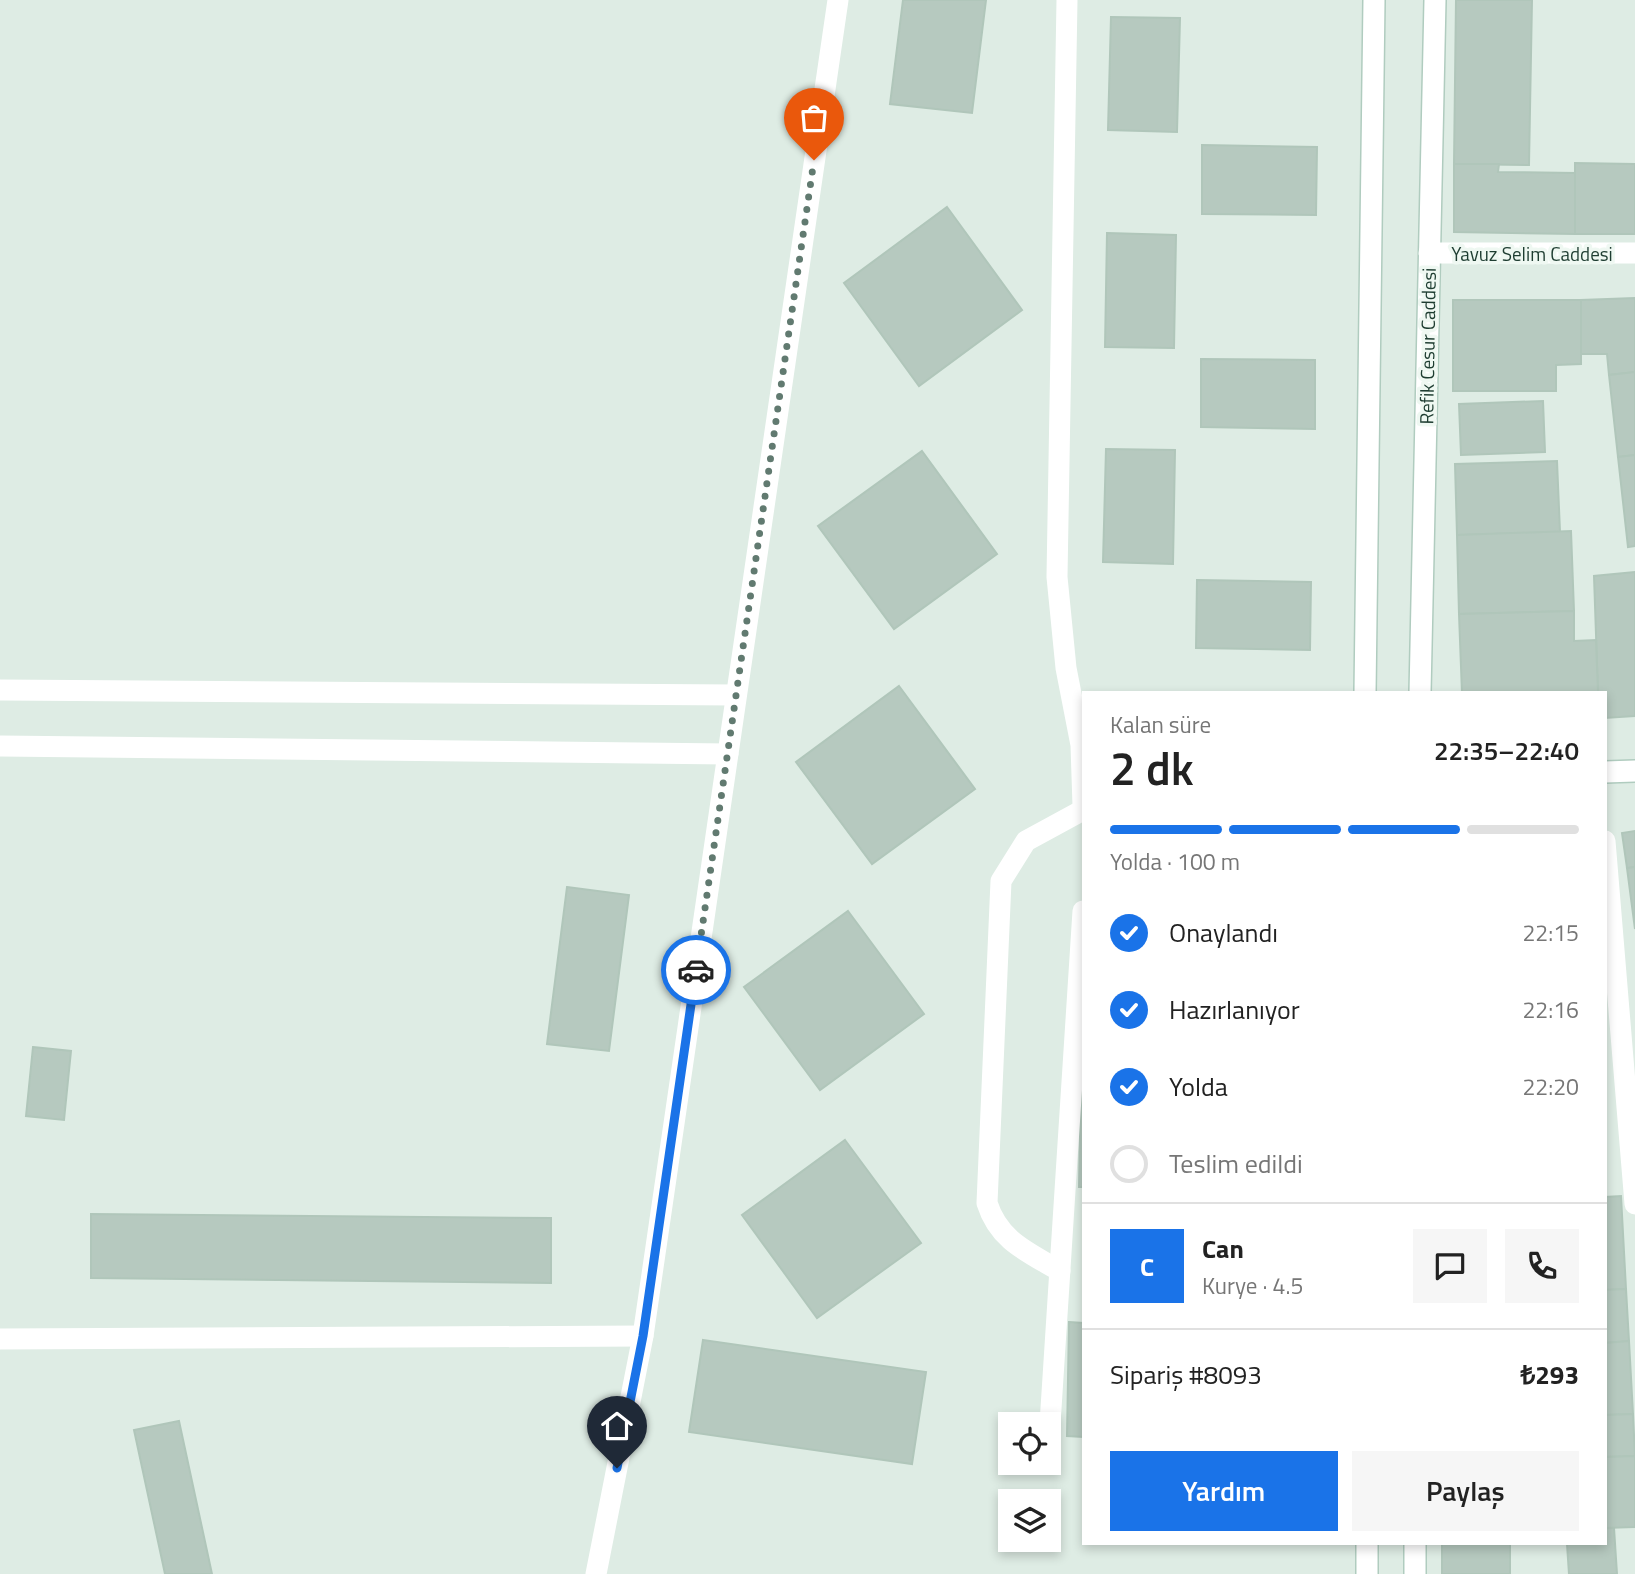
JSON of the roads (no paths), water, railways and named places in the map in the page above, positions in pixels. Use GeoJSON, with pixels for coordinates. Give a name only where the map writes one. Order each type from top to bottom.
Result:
{"type":"FeatureCollection","features":[{"type":"Feature","properties":{"kind":"street"},"geometry":{"type":"LineString","coordinates":[[596,1574],[643,1336],[838,0]]}},
{"type":"Feature","properties":{"kind":"street"},"geometry":{"type":"LineString","coordinates":[[1067,0],[1057,577],[1066,668],[1081,745],[1082,776]]}},
{"type":"Feature","properties":{"kind":"street"},"geometry":{"type":"LineString","coordinates":[[1364,691],[1374,0]]}},
{"type":"Feature","properties":{"kind":"street","name":"Refik Cesur Caddesi"},"geometry":{"type":"LineString","coordinates":[[1420,691],[1434,0]]}},
{"type":"Feature","properties":{"kind":"street","name":"Yavuz Selim Caddesi"},"geometry":{"type":"LineString","coordinates":[[1429,253],[1635,253]]}},
{"type":"Feature","properties":{"kind":"street"},"geometry":{"type":"LineString","coordinates":[[0,690],[736,695]]}},
{"type":"Feature","properties":{"kind":"street"},"geometry":{"type":"LineString","coordinates":[[0,746],[728,754]]}},
{"type":"Feature","properties":{"kind":"street"},"geometry":{"type":"LineString","coordinates":[[1607,772],[1635,771]]}},
{"type":"Feature","properties":{"kind":"street"},"geometry":{"type":"LineString","coordinates":[[1060,1271],[1011,1241],[993,1222],[987,1203],[1001,881],[1026,841],[1082,809]]}},
{"type":"Feature","properties":{"kind":"street"},"geometry":{"type":"LineString","coordinates":[[1607,865],[1635,1204]]}},
{"type":"Feature","properties":{"kind":"street"},"geometry":{"type":"LineString","coordinates":[[1051,1412],[1082,927]]}},
{"type":"Feature","properties":{"kind":"street"},"geometry":{"type":"LineString","coordinates":[[0,1339],[643,1336]]}},
{"type":"Feature","properties":{"kind":"street"},"geometry":{"type":"LineString","coordinates":[[1367,1545],[1367,1574]]}},
{"type":"Feature","properties":{"kind":"street"},"geometry":{"type":"LineString","coordinates":[[1415,1545],[1415,1574]]}}]}
